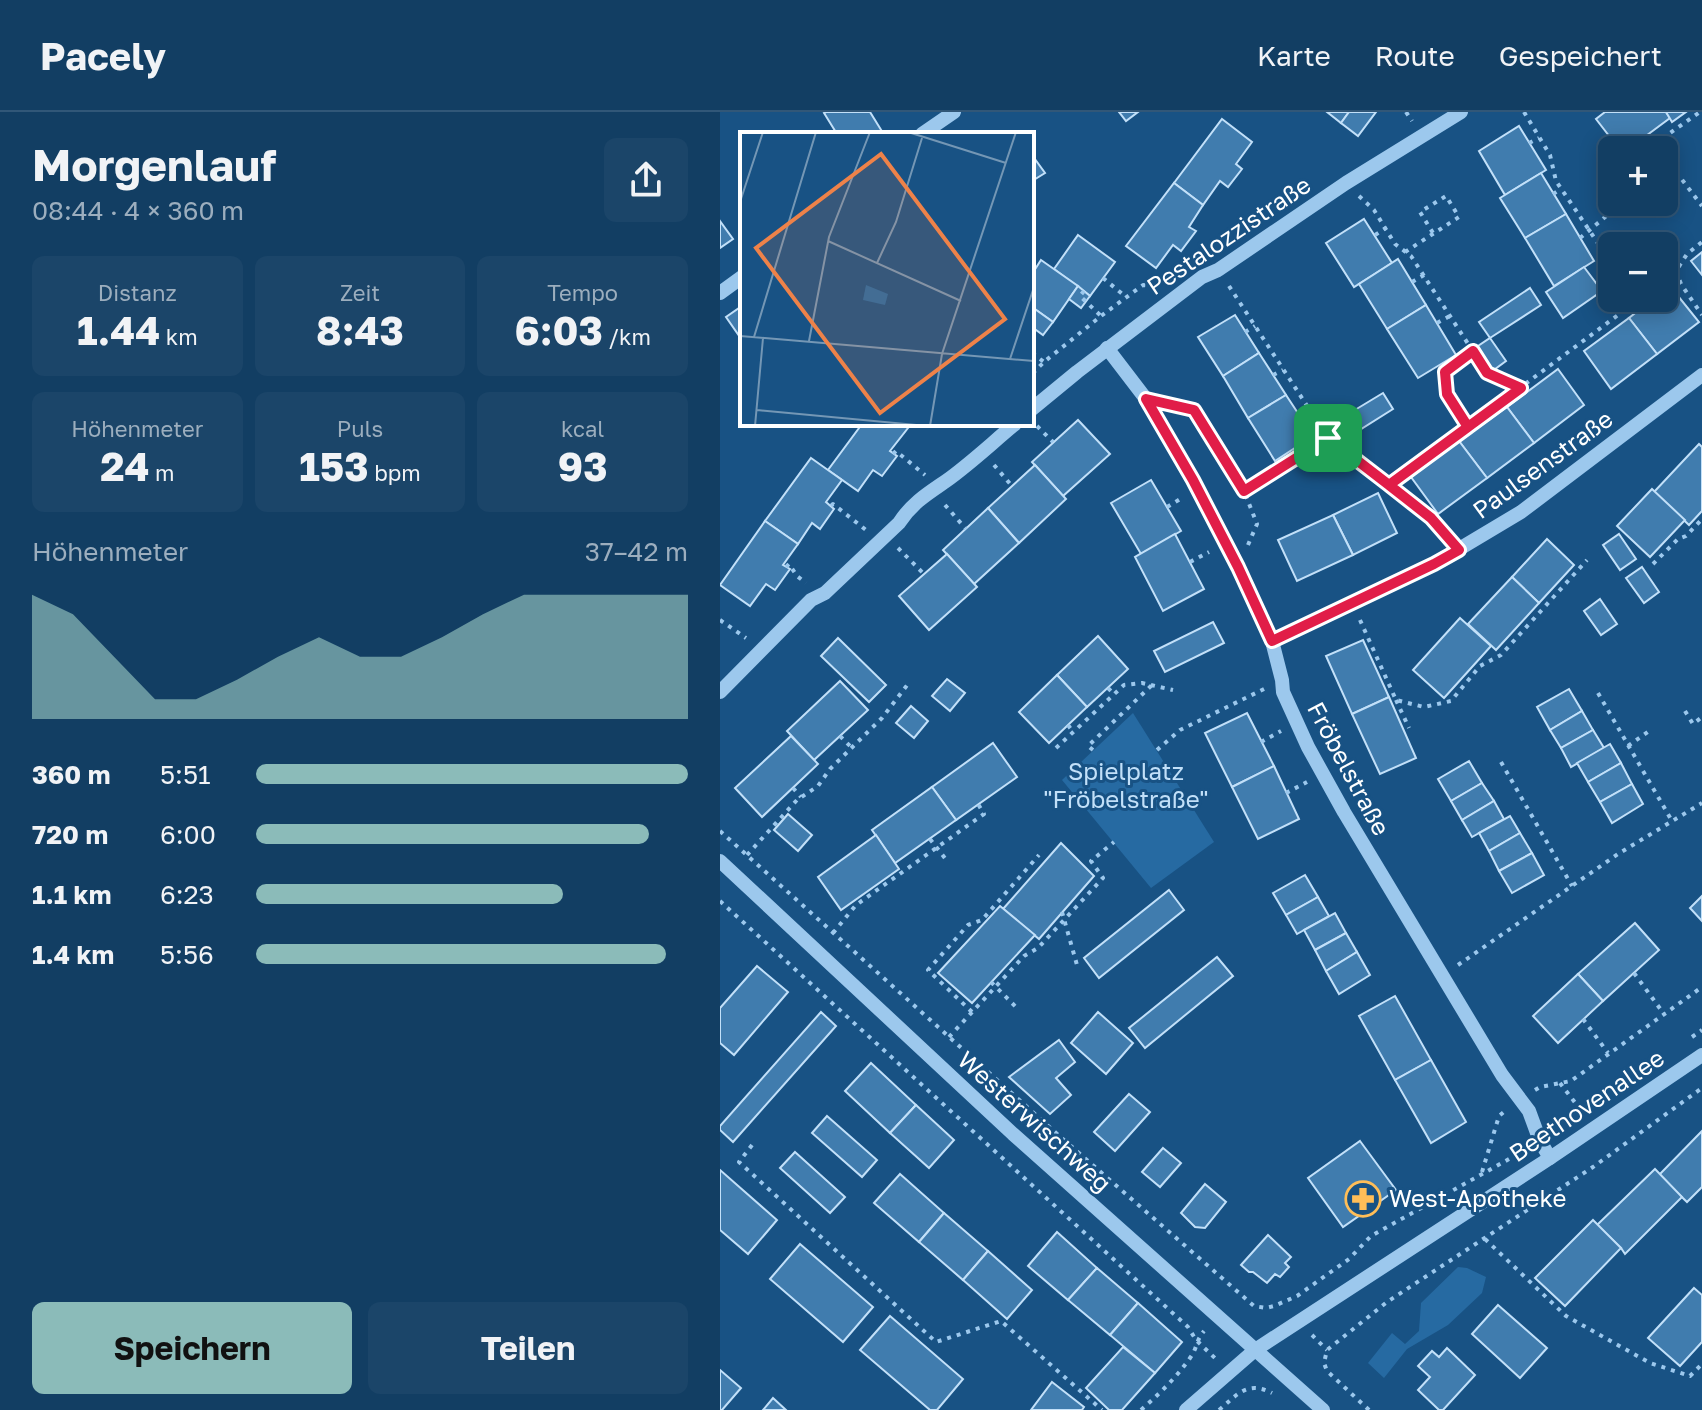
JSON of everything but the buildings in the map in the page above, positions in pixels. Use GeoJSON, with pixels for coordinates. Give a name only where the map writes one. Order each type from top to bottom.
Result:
{"type":"FeatureCollection","features":[{"type":"Feature","properties":{"kind":"street"},"geometry":{"type":"LineString","coordinates":[[925,132],[954,112]]}},
{"type":"Feature","properties":{"kind":"street","name":"Pestalozzistraße"},"geometry":{"type":"LineString","coordinates":[[1034,407],[1202,277],[1218,270],[1346,183],[1461,112]]}},
{"type":"Feature","properties":{"kind":"street"},"geometry":{"type":"LineString","coordinates":[[720,293],[740,278]]}},
{"type":"Feature","properties":{"kind":"street","name":"Fröbelstraße"},"geometry":{"type":"LineString","coordinates":[[1107,348],[1146,399],[1238,567],[1272,641],[1283,692],[1308,747],[1502,1075],[1529,1111],[1550,1158]]}},
{"type":"Feature","properties":{"kind":"street","name":"Paulsenstraße"},"geometry":{"type":"LineString","coordinates":[[1272,641],[1434,564],[1521,512],[1702,375]]}},
{"type":"Feature","properties":{"kind":"street"},"geometry":{"type":"LineString","coordinates":[[720,692],[760,649],[880,541],[931,489],[945,482],[1013,426]]}},
{"type":"Feature","properties":{"kind":"street","name":"Westerwischweg"},"geometry":{"type":"LineString","coordinates":[[720,861],[1013,1134],[1323,1410]]}},
{"type":"Feature","properties":{"kind":"street","name":"Beethovenallee"},"geometry":{"type":"LineString","coordinates":[[1186,1410],[1255,1350],[1702,1055]]}},
{"type":"Feature","properties":{"kind":"path"},"geometry":{"type":"LineString","coordinates":[[1524,112],[1550,155],[1556,181],[1598,243]]}},
{"type":"Feature","properties":{"kind":"path"},"geometry":{"type":"LineString","coordinates":[[1666,136],[1700,112]]}},
{"type":"Feature","properties":{"kind":"path"},"geometry":{"type":"LineString","coordinates":[[1529,143],[1539,138]]}},
{"type":"Feature","properties":{"kind":"path"},"geometry":{"type":"LineString","coordinates":[[1678,174],[1702,206]]}},
{"type":"Feature","properties":{"kind":"path"},"geometry":{"type":"LineString","coordinates":[[1346,183],[1374,210],[1395,244],[1411,256],[1487,373],[1521,388]]}},
{"type":"Feature","properties":{"kind":"path"},"geometry":{"type":"LineString","coordinates":[[1553,194],[1561,189]]}},
{"type":"Feature","properties":{"kind":"path"},"geometry":{"type":"LineString","coordinates":[[1405,252],[1459,217],[1446,196],[1420,212],[1433,233]]}},
{"type":"Feature","properties":{"kind":"path"},"geometry":{"type":"LineString","coordinates":[[1580,238],[1606,216]]}},
{"type":"Feature","properties":{"kind":"path"},"geometry":{"type":"LineString","coordinates":[[1375,235],[1386,228]]}},
{"type":"Feature","properties":{"kind":"path"},"geometry":{"type":"LineString","coordinates":[[1678,268],[1687,254],[1702,242]]}},
{"type":"Feature","properties":{"kind":"path"},"geometry":{"type":"LineString","coordinates":[[1218,270],[1328,438],[1431,518],[1459,550]]}},
{"type":"Feature","properties":{"kind":"path"},"geometry":{"type":"LineString","coordinates":[[1412,282],[1424,275]]}},
{"type":"Feature","properties":{"kind":"path"},"geometry":{"type":"LineString","coordinates":[[1678,276],[1702,315]]}},
{"type":"Feature","properties":{"kind":"path"},"geometry":{"type":"LineString","coordinates":[[1103,278],[1126,297]]}},
{"type":"Feature","properties":{"kind":"path"},"geometry":{"type":"LineString","coordinates":[[1034,372],[1143,285],[1162,286]]}},
{"type":"Feature","properties":{"kind":"path"},"geometry":{"type":"LineString","coordinates":[[1074,292],[1082,294],[1101,316]]}},
{"type":"Feature","properties":{"kind":"path"},"geometry":{"type":"LineString","coordinates":[[1389,485],[1620,312]]}},
{"type":"Feature","properties":{"kind":"path"},"geometry":{"type":"LineString","coordinates":[[1437,323],[1450,316]]}},
{"type":"Feature","properties":{"kind":"path"},"geometry":{"type":"LineString","coordinates":[[1245,332],[1255,326]]}},
{"type":"Feature","properties":{"kind":"path"},"geometry":{"type":"LineString","coordinates":[[1468,427],[1447,394],[1445,372],[1473,351]]}},
{"type":"Feature","properties":{"kind":"path"},"geometry":{"type":"LineString","coordinates":[[1034,354],[1044,362]]}},
{"type":"Feature","properties":{"kind":"path"},"geometry":{"type":"LineString","coordinates":[[1273,375],[1283,370]]}},
{"type":"Feature","properties":{"kind":"path"},"geometry":{"type":"LineString","coordinates":[[1146,399],[1194,410],[1244,491],[1257,524],[1238,567]]}},
{"type":"Feature","properties":{"kind":"path"},"geometry":{"type":"LineString","coordinates":[[1301,419],[1311,413]]}},
{"type":"Feature","properties":{"kind":"path"},"geometry":{"type":"LineString","coordinates":[[1034,423],[1053,442]]}},
{"type":"Feature","properties":{"kind":"path"},"geometry":{"type":"LineString","coordinates":[[1244,491],[1328,438]]}},
{"type":"Feature","properties":{"kind":"path"},"geometry":{"type":"LineString","coordinates":[[893,454],[896,451],[937,486],[944,503],[966,529]]}},
{"type":"Feature","properties":{"kind":"path"},"geometry":{"type":"LineString","coordinates":[[981,452],[1012,486]]}},
{"type":"Feature","properties":{"kind":"path"},"geometry":{"type":"LineString","coordinates":[[831,506],[833,504],[880,541],[899,548],[924,574]]}},
{"type":"Feature","properties":{"kind":"path"},"geometry":{"type":"LineString","coordinates":[[1653,564],[1702,519]]}},
{"type":"Feature","properties":{"kind":"path"},"geometry":{"type":"LineString","coordinates":[[1396,700],[1424,707],[1451,701],[1480,666],[1501,655],[1587,560]]}},
{"type":"Feature","properties":{"kind":"path"},"geometry":{"type":"LineString","coordinates":[[786,567],[789,564],[797,576],[820,595]]}},
{"type":"Feature","properties":{"kind":"path"},"geometry":{"type":"LineString","coordinates":[[1352,603],[1409,728]]}},
{"type":"Feature","properties":{"kind":"path"},"geometry":{"type":"LineString","coordinates":[[720,620],[760,649]]}},
{"type":"Feature","properties":{"kind":"path"},"geometry":{"type":"LineString","coordinates":[[1157,750],[1180,730],[1282,680]]}},
{"type":"Feature","properties":{"kind":"path"},"geometry":{"type":"LineString","coordinates":[[1056,748],[1124,685],[1142,683],[1173,690]]}},
{"type":"Feature","properties":{"kind":"path"},"geometry":{"type":"LineString","coordinates":[[747,855],[801,797],[818,786],[830,769],[882,718],[908,684]]}},
{"type":"Feature","properties":{"kind":"path"},"geometry":{"type":"LineString","coordinates":[[1093,750],[1088,746],[1152,685]]}},
{"type":"Feature","properties":{"kind":"path"},"geometry":{"type":"LineString","coordinates":[[1108,688],[1114,694]]}},
{"type":"Feature","properties":{"kind":"path"},"geometry":{"type":"LineString","coordinates":[[1598,693],[1672,821]]}},
{"type":"Feature","properties":{"kind":"path"},"geometry":{"type":"LineString","coordinates":[[1685,711],[1693,724],[1702,717]]}},
{"type":"Feature","properties":{"kind":"path"},"geometry":{"type":"LineString","coordinates":[[1068,725],[1073,732]]}},
{"type":"Feature","properties":{"kind":"path"},"geometry":{"type":"LineString","coordinates":[[1628,746],[1652,729]]}},
{"type":"Feature","properties":{"kind":"path"},"geometry":{"type":"LineString","coordinates":[[840,736],[851,747]]}},
{"type":"Feature","properties":{"kind":"path"},"geometry":{"type":"LineString","coordinates":[[1501,762],[1572,886]]}},
{"type":"Feature","properties":{"kind":"path"},"geometry":{"type":"LineString","coordinates":[[793,788],[801,797]]}},
{"type":"Feature","properties":{"kind":"path"},"geometry":{"type":"LineString","coordinates":[[1442,976],[1618,854],[1702,803]]}},
{"type":"Feature","properties":{"kind":"path"},"geometry":{"type":"LineString","coordinates":[[833,933],[856,905],[878,887],[984,814],[978,804]]}},
{"type":"Feature","properties":{"kind":"path"},"geometry":{"type":"LineString","coordinates":[[720,831],[1237,1293],[1260,1307],[1278,1305],[1297,1296],[1349,1259],[1371,1236],[1481,1175],[1499,1116],[1540,1087],[1571,1081],[1702,987]]}},
{"type":"Feature","properties":{"kind":"path"},"geometry":{"type":"LineString","coordinates":[[930,839],[948,862]]}},
{"type":"Feature","properties":{"kind":"path"},"geometry":{"type":"LineString","coordinates":[[949,1037],[993,985],[1024,956],[1038,948],[1103,878],[1091,861],[1114,842]]}},
{"type":"Feature","properties":{"kind":"path"},"geometry":{"type":"LineString","coordinates":[[972,1012],[928,970],[968,925],[982,920],[1039,855]]}},
{"type":"Feature","properties":{"kind":"path"},"geometry":{"type":"LineString","coordinates":[[720,901],[1188,1327],[1196,1340],[1196,1348],[1170,1384],[1141,1410]]}},
{"type":"Feature","properties":{"kind":"path"},"geometry":{"type":"LineString","coordinates":[[1062,912],[1077,965]]}},
{"type":"Feature","properties":{"kind":"path"},"geometry":{"type":"LineString","coordinates":[[1634,973],[1664,1014]]}},
{"type":"Feature","properties":{"kind":"path"},"geometry":{"type":"LineString","coordinates":[[993,985],[1017,1008]]}},
{"type":"Feature","properties":{"kind":"path"},"geometry":{"type":"LineString","coordinates":[[1583,1019],[1608,1054]]}},
{"type":"Feature","properties":{"kind":"path"},"geometry":{"type":"LineString","coordinates":[[1560,1083],[1585,1115]]}},
{"type":"Feature","properties":{"kind":"path"},"geometry":{"type":"LineString","coordinates":[[1369,1410],[1327,1371],[1324,1363],[1327,1350],[1387,1302],[1593,1167],[1702,1088]]}},
{"type":"Feature","properties":{"kind":"path"},"geometry":{"type":"LineString","coordinates":[[752,1145],[739,1162],[936,1342],[1001,1321],[1102,1410]]}},
{"type":"Feature","properties":{"kind":"path"},"geometry":{"type":"LineString","coordinates":[[1485,1239],[1566,1316],[1650,1363],[1690,1376],[1702,1364]]}},
{"type":"Feature","properties":{"kind":"path"},"geometry":{"type":"LineString","coordinates":[[1219,1410],[1251,1387],[1265,1389],[1278,1398]]}},
{"type":"Feature","properties":{"kind":"green space","name":"Spielplatz \"Fröbelstraße\""},"geometry":{"type":"Polygon","coordinates":[[[1133,713],[1214,842],[1151,888],[1062,780],[1133,713]]]}},
{"type":"Feature","properties":{"kind":"green space"},"geometry":{"type":"Polygon","coordinates":[[[1458,1267],[1486,1277],[1482,1293],[1448,1325],[1407,1349],[1384,1378],[1368,1363],[1392,1333],[1405,1344],[1419,1331],[1421,1303],[1458,1267]]]}},
{"type":"Feature","properties":{"kind":"place","name":"West-Apotheke"},"geometry":{"type":"Point","coordinates":[1363,1199]}},
{"type":"Feature","properties":{"kind":"route"},"geometry":{"type":"LineString","coordinates":[[1328,438],[1244,491],[1194,410],[1146,399],[1193,480],[1272,641],[1459,550],[1431,518],[1389,485],[1468,427],[1447,394],[1445,372],[1473,351],[1487,373],[1521,388],[1389,485],[1328,438]]}}]}
